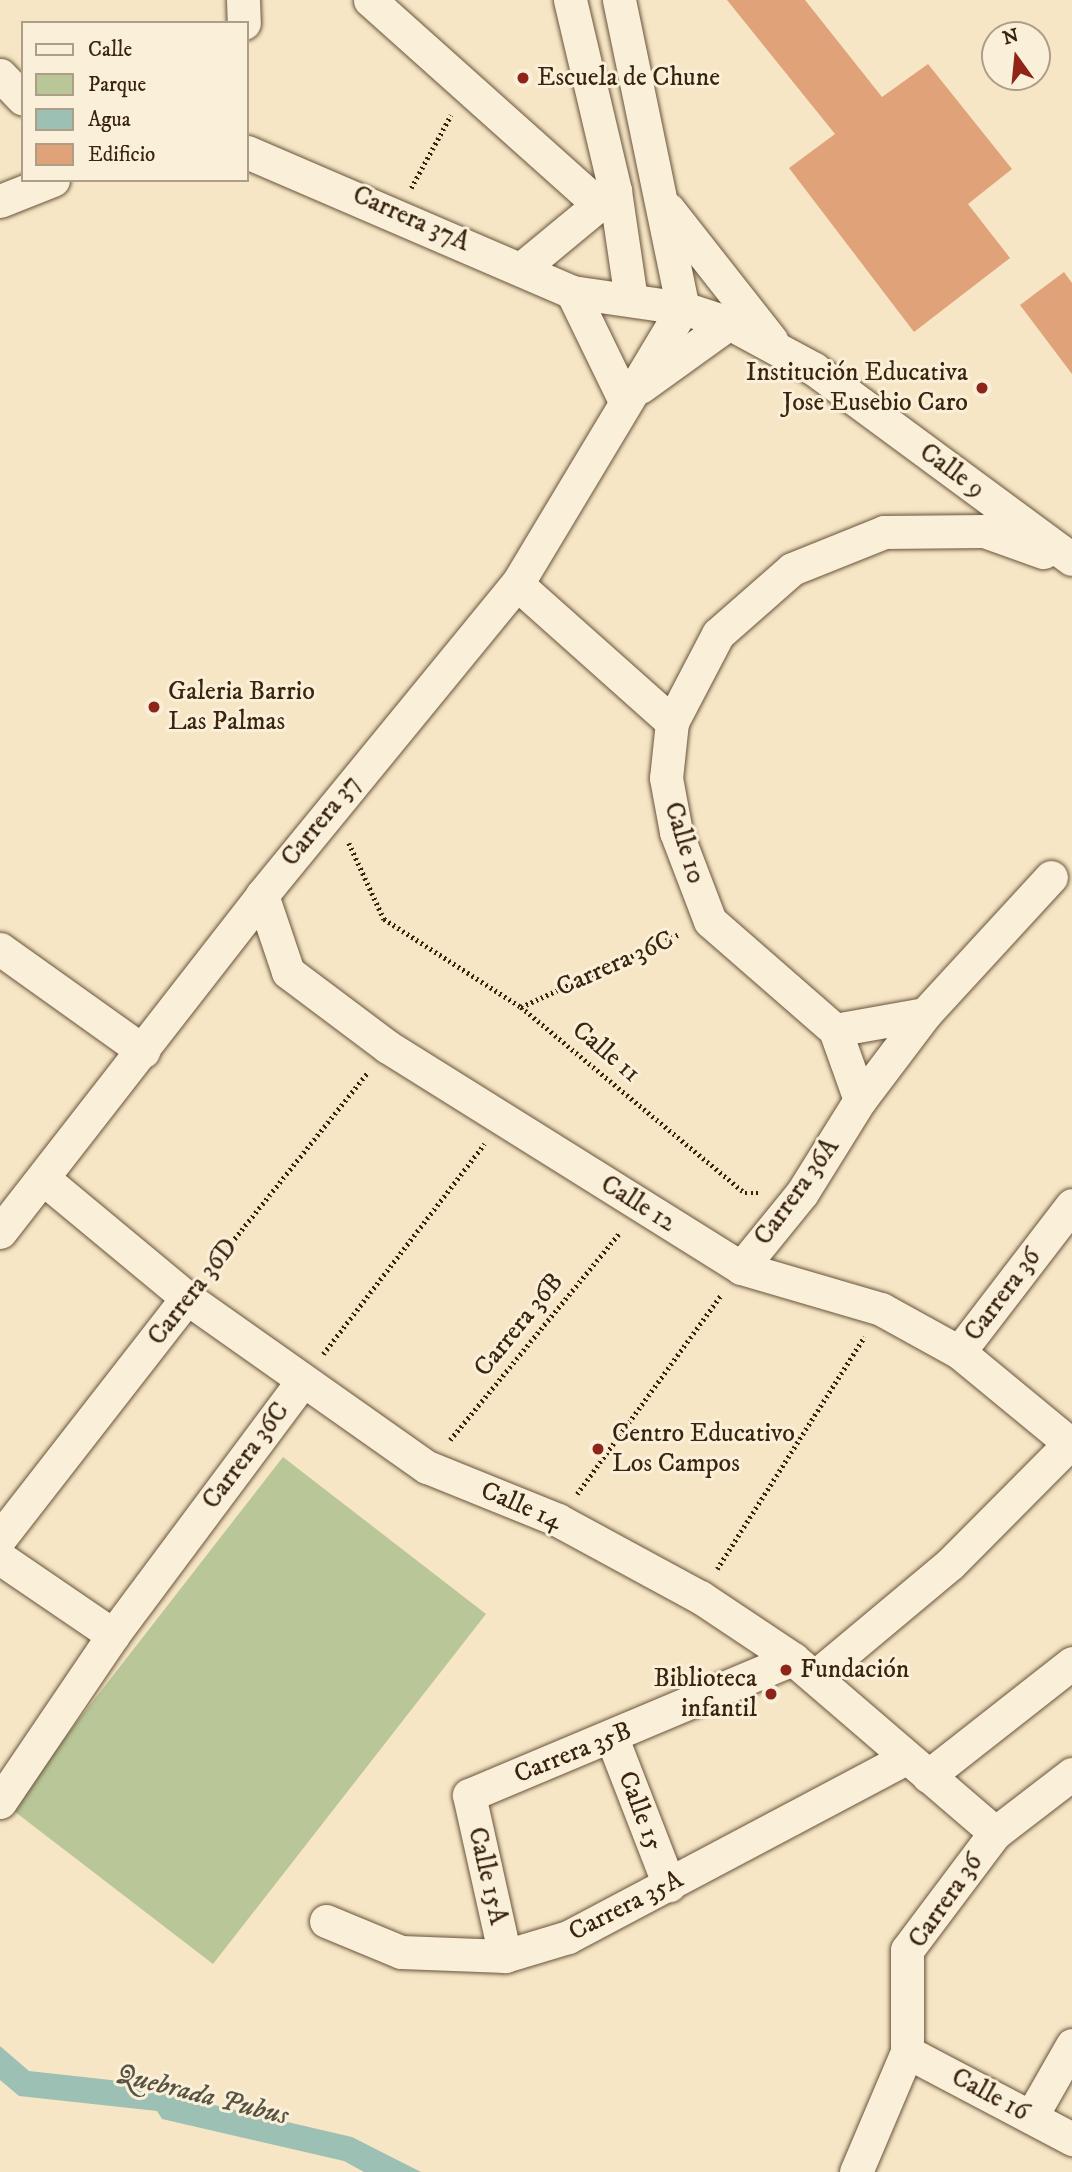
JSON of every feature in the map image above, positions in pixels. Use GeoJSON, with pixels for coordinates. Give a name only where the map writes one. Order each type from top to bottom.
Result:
{"type":"FeatureCollection","features":[{"type":"Feature","properties":{"kind":"street"},"geometry":{"type":"LineString","coordinates":[[243,0],[244,21]]}},
{"type":"Feature","properties":{"kind":"street"},"geometry":{"type":"LineString","coordinates":[[370,0],[606,198]]}},
{"type":"Feature","properties":{"kind":"street"},"geometry":{"type":"LineString","coordinates":[[570,0],[606,198],[631,300]]}},
{"type":"Feature","properties":{"kind":"street"},"geometry":{"type":"LineString","coordinates":[[620,0],[666,207],[682,308]]}},
{"type":"Feature","properties":{"kind":"street"},"geometry":{"type":"LineString","coordinates":[[0,75],[21,97]]}},
{"type":"Feature","properties":{"kind":"street","name":"Carrera 37A"},"geometry":{"type":"LineString","coordinates":[[248,152],[398,213],[572,292],[631,300]]}},
{"type":"Feature","properties":{"kind":"street"},"geometry":{"type":"LineString","coordinates":[[0,201],[48,182]]}},
{"type":"Feature","properties":{"kind":"street"},"geometry":{"type":"LineString","coordinates":[[522,268],[606,198]]}},
{"type":"Feature","properties":{"kind":"street"},"geometry":{"type":"LineString","coordinates":[[666,207],[776,348]]}},
{"type":"Feature","properties":{"kind":"street"},"geometry":{"type":"LineString","coordinates":[[572,292],[624,398]]}},
{"type":"Feature","properties":{"kind":"street","name":"Calle 9"},"geometry":{"type":"LineString","coordinates":[[631,300],[682,308],[729,323],[776,348],[1072,560]]}},
{"type":"Feature","properties":{"kind":"street","name":"Carrera 37"},"geometry":{"type":"LineString","coordinates":[[0,1232],[46,1180],[262,895],[517,584],[624,398],[682,308]]}},
{"type":"Feature","properties":{"kind":"street","name":"Carrera 37"},"geometry":{"type":"LineString","coordinates":[[624,398],[729,323]]}},
{"type":"Feature","properties":{"kind":"street"},"geometry":{"type":"LineString","coordinates":[[517,584],[672,722],[718,634],[792,569],[884,532],[984,531],[1072,560]]}},
{"type":"Feature","properties":{"kind":"street","name":"Calle 10"},"geometry":{"type":"LineString","coordinates":[[672,722],[666,778],[676,832],[710,921],[835,1030],[860,1100]]}},
{"type":"Feature","properties":{"kind":"street","name":"Carrera 36A"},"geometry":{"type":"LineString","coordinates":[[741,1268],[802,1193],[860,1100],[925,1014],[1051,877]]}},
{"type":"Feature","properties":{"kind":"street","name":"Calle 12"},"geometry":{"type":"LineString","coordinates":[[262,895],[288,972],[388,1047],[741,1268],[881,1309],[959,1352],[1071,1444]]}},
{"type":"Feature","properties":{"kind":"street"},"geometry":{"type":"LineString","coordinates":[[0,948],[143,1051]]}},
{"type":"Feature","properties":{"kind":"street"},"geometry":{"type":"LineString","coordinates":[[835,1030],[925,1014]]}},
{"type":"Feature","properties":{"kind":"street","name":"Calle 14"},"geometry":{"type":"LineString","coordinates":[[46,1180],[187,1298],[427,1467],[558,1520],[700,1597],[805,1668],[995,1833]]}},
{"type":"Feature","properties":{"kind":"street","name":"Carrera 36"},"geometry":{"type":"LineString","coordinates":[[959,1352],[1072,1205]]}},
{"type":"Feature","properties":{"kind":"street","name":"Carrera 36D"},"geometry":{"type":"LineString","coordinates":[[0,1538],[187,1298]]}},
{"type":"Feature","properties":{"kind":"street","name":"Carrera 36C"},"geometry":{"type":"LineString","coordinates":[[0,1802],[113,1635],[302,1381]]}},
{"type":"Feature","properties":{"kind":"street","name":"Carrera 35B"},"geometry":{"type":"LineString","coordinates":[[469,1796],[612,1738],[805,1668],[950,1564],[1071,1444]]}},
{"type":"Feature","properties":{"kind":"street"},"geometry":{"type":"LineString","coordinates":[[0,1558],[113,1635]]}},
{"type":"Feature","properties":{"kind":"street","name":"Carrera 35A"},"geometry":{"type":"LineString","coordinates":[[326,1921],[401,1952],[505,1956],[568,1937],[669,1885],[917,1767],[1072,1663]]}},
{"type":"Feature","properties":{"kind":"street","name":"Calle 15"},"geometry":{"type":"LineString","coordinates":[[612,1738],[669,1885]]}},
{"type":"Feature","properties":{"kind":"street","name":"Carrera 36"},"geometry":{"type":"LineString","coordinates":[[856,2172],[907,2052],[907,1950],[995,1833],[1070,1779]]}},
{"type":"Feature","properties":{"kind":"street","name":"Calle 15A"},"geometry":{"type":"LineString","coordinates":[[469,1796],[505,1956]]}},
{"type":"Feature","properties":{"kind":"street"},"geometry":{"type":"LineString","coordinates":[[1031,2117],[1072,2045]]}},
{"type":"Feature","properties":{"kind":"street","name":"Calle 16"},"geometry":{"type":"LineString","coordinates":[[907,2052],[1072,2139]]}},
{"type":"Feature","properties":{"kind":"path"},"geometry":{"type":"LineString","coordinates":[[398,213],[469,82]]}},
{"type":"Feature","properties":{"kind":"path","name":"Calle 11"},"geometry":{"type":"LineString","coordinates":[[333,807],[384,919],[521,1007],[745,1193],[802,1193]]}},
{"type":"Feature","properties":{"kind":"path","name":"Carrera 36C"},"geometry":{"type":"LineString","coordinates":[[521,1007],[710,921]]}},
{"type":"Feature","properties":{"kind":"path","name":"Carrera 36D"},"geometry":{"type":"LineString","coordinates":[[187,1298],[388,1047]]}},
{"type":"Feature","properties":{"kind":"path","name":"Carrera 36C"},"geometry":{"type":"LineString","coordinates":[[302,1381],[504,1118]]}},
{"type":"Feature","properties":{"kind":"path","name":"Carrera 36B"},"geometry":{"type":"LineString","coordinates":[[427,1467],[641,1207]]}},
{"type":"Feature","properties":{"kind":"path","name":"Carrera 36A"},"geometry":{"type":"LineString","coordinates":[[558,1520],[741,1268]]}},
{"type":"Feature","properties":{"kind":"path"},"geometry":{"type":"LineString","coordinates":[[700,1597],[881,1309]]}},
{"type":"Feature","properties":{"kind":"green space"},"geometry":{"type":"Polygon","coordinates":[[[283,1457],[486,1614],[213,1964],[10,1808],[283,1457]]]}},
{"type":"Feature","properties":{"kind":"water"},"geometry":{"type":"Polygon","coordinates":[[[0,2046],[29,2071],[174,2087],[180,2097],[352,2137],[421,2172],[364,2172],[344,2161],[162,2119],[157,2111],[19,2096],[0,2080],[0,2046]]]}},
{"type":"Feature","properties":{"kind":"building"},"geometry":{"type":"Polygon","coordinates":[[[727,0],[805,0],[882,97],[928,64],[1012,169],[968,204],[1010,258],[914,332],[789,168],[835,134],[727,0]]]}},
{"type":"Feature","properties":{"kind":"building"},"geometry":{"type":"Polygon","coordinates":[[[1064,272],[1072,283],[1072,374],[1020,305],[1064,272]]]}},
{"type":"Feature","properties":{"kind":"place","name":"Escuela de Chune"},"geometry":{"type":"Point","coordinates":[523,78]}},
{"type":"Feature","properties":{"kind":"place","name":"Institución Educativa Jose Eusebio Caro"},"geometry":{"type":"Point","coordinates":[982,388]}},
{"type":"Feature","properties":{"kind":"place","name":"Galeria Barrio Las Palmas"},"geometry":{"type":"Point","coordinates":[154,707]}},
{"type":"Feature","properties":{"kind":"place","name":"Centro Educativo Los Campos"},"geometry":{"type":"Point","coordinates":[598,1449]}},
{"type":"Feature","properties":{"kind":"place","name":"Fundación"},"geometry":{"type":"Point","coordinates":[786,1670]}},
{"type":"Feature","properties":{"kind":"place","name":"Biblioteca infantil"},"geometry":{"type":"Point","coordinates":[771,1694]}},
{"type":"Feature","properties":{"kind":"water label","name":"Quebrada Pubus"},"geometry":{"type":"Point","coordinates":[202,2095]}}]}
